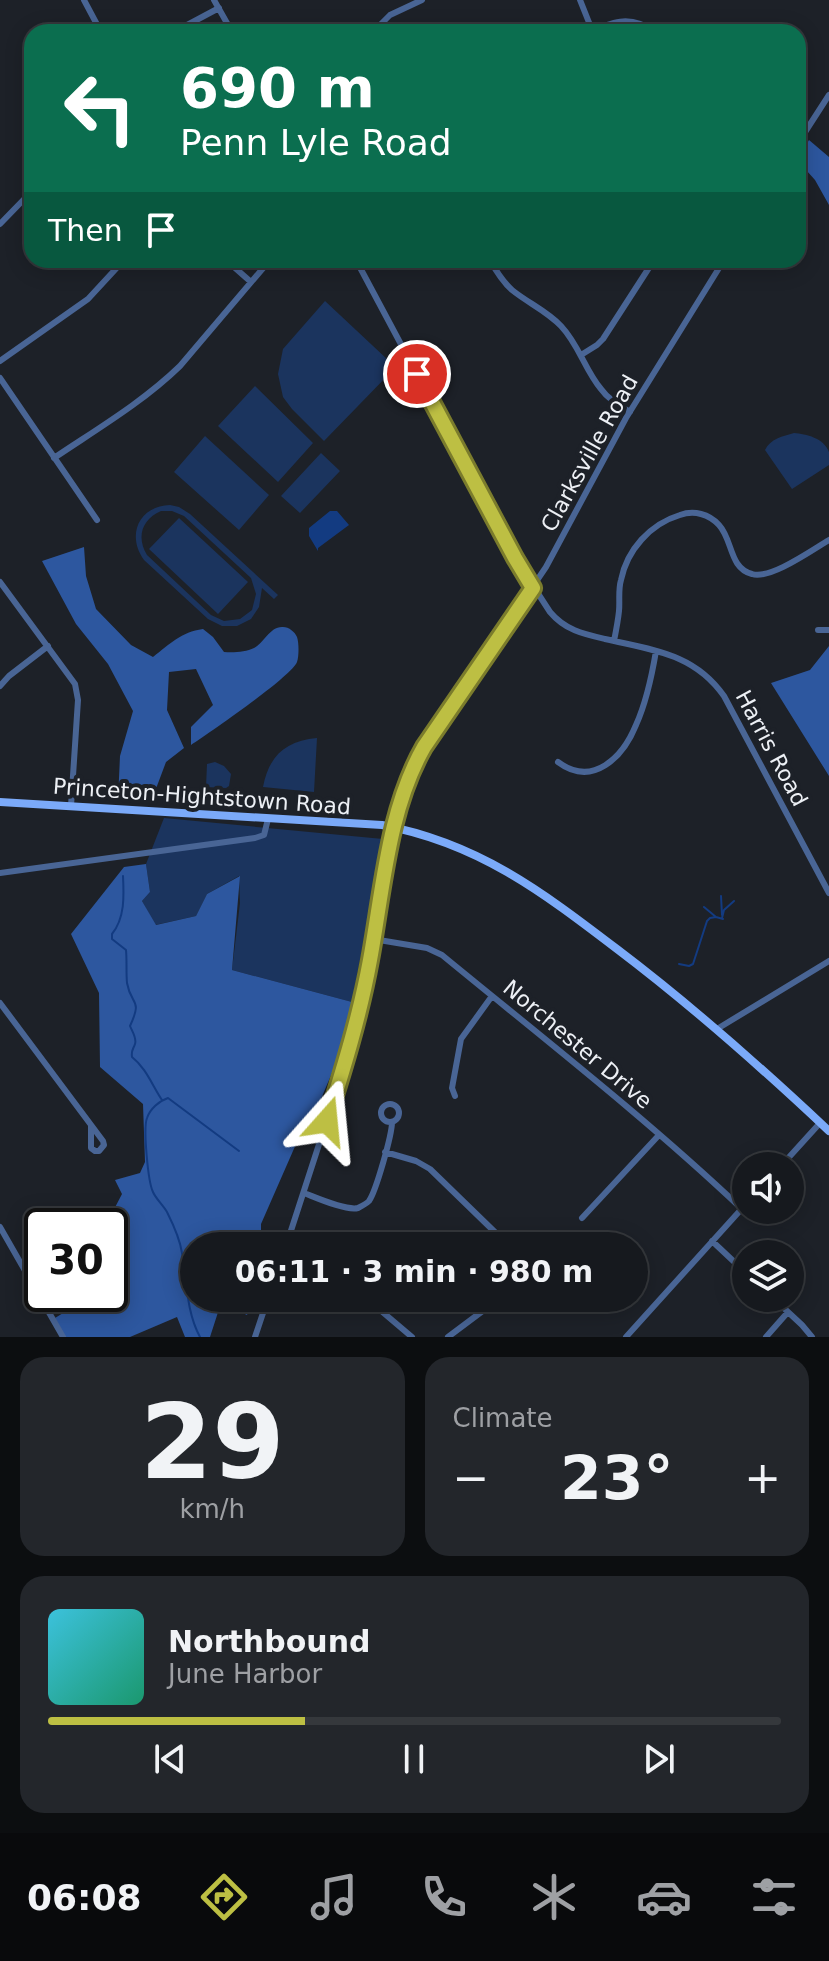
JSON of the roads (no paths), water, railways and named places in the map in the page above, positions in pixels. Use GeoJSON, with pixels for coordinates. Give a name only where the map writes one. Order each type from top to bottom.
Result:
{"type":"FeatureCollection","features":[{"type":"Feature","properties":{"kind":"main road","name":"Princeton-Hightstown Road"},"geometry":{"type":"LineString","coordinates":[[0,802],[393,827],[447,842],[515,876],[675,993],[829,1131]]}},
{"type":"Feature","properties":{"kind":"street"},"geometry":{"type":"LineString","coordinates":[[84,0],[97,24]]}},
{"type":"Feature","properties":{"kind":"street"},"geometry":{"type":"LineString","coordinates":[[214,0],[228,24]]}},
{"type":"Feature","properties":{"kind":"street"},"geometry":{"type":"LineString","coordinates":[[381,24],[390,15],[422,0]]}},
{"type":"Feature","properties":{"kind":"street"},"geometry":{"type":"LineString","coordinates":[[580,0],[587,24]]}},
{"type":"Feature","properties":{"kind":"street"},"geometry":{"type":"LineString","coordinates":[[189,24],[219,8]]}},
{"type":"Feature","properties":{"kind":"street"},"geometry":{"type":"LineString","coordinates":[[610,24],[631,21],[640,24]]}},
{"type":"Feature","properties":{"kind":"street"},"geometry":{"type":"LineString","coordinates":[[806,131],[829,95]]}},
{"type":"Feature","properties":{"kind":"street"},"geometry":{"type":"LineString","coordinates":[[0,224],[24,199]]}},
{"type":"Feature","properties":{"kind":"street"},"geometry":{"type":"LineString","coordinates":[[0,361],[88,299],[117,268]]}},
{"type":"Feature","properties":{"kind":"street"},"geometry":{"type":"LineString","coordinates":[[235,268],[251,282]]}},
{"type":"Feature","properties":{"kind":"street"},"geometry":{"type":"LineString","coordinates":[[54,458],[166,380],[263,268]]}},
{"type":"Feature","properties":{"kind":"street","name":"Harris Road"},"geometry":{"type":"LineString","coordinates":[[360,268],[515,558],[550,612],[564,626],[579,633],[670,654],[692,664],[718,686],[829,893]]}},
{"type":"Feature","properties":{"kind":"street"},"geometry":{"type":"LineString","coordinates":[[495,268],[514,291],[563,328],[603,393],[630,412]]}},
{"type":"Feature","properties":{"kind":"street"},"geometry":{"type":"LineString","coordinates":[[581,355],[603,339],[649,268]]}},
{"type":"Feature","properties":{"kind":"street","name":"Clarksville Road"},"geometry":{"type":"LineString","coordinates":[[291,1232],[356,1026],[393,827],[411,771],[424,747],[533,588],[630,412],[719,268]]}},
{"type":"Feature","properties":{"kind":"street"},"geometry":{"type":"LineString","coordinates":[[0,378],[97,520]]}},
{"type":"Feature","properties":{"kind":"street"},"geometry":{"type":"LineString","coordinates":[[614,641],[624,568],[642,539],[668,519],[685,513],[700,513],[712,519],[726,535],[739,566],[755,575],[771,573],[829,540]]}},
{"type":"Feature","properties":{"kind":"street"},"geometry":{"type":"LineString","coordinates":[[0,582],[72,677],[77,692],[71,806]]}},
{"type":"Feature","properties":{"kind":"street"},"geometry":{"type":"LineString","coordinates":[[818,630],[829,630]]}},
{"type":"Feature","properties":{"kind":"street"},"geometry":{"type":"LineString","coordinates":[[0,686],[48,646]]}},
{"type":"Feature","properties":{"kind":"street"},"geometry":{"type":"LineString","coordinates":[[558,762],[576,771],[593,771],[607,765],[616,756],[640,716],[656,651]]}},
{"type":"Feature","properties":{"kind":"street"},"geometry":{"type":"LineString","coordinates":[[0,873],[260,837],[264,835],[268,819]]}},
{"type":"Feature","properties":{"kind":"street","name":"Norchester Drive"},"geometry":{"type":"LineString","coordinates":[[373,939],[435,951],[732,1197]]}},
{"type":"Feature","properties":{"kind":"street"},"geometry":{"type":"LineString","coordinates":[[717,1029],[829,961]]}},
{"type":"Feature","properties":{"kind":"street"},"geometry":{"type":"LineString","coordinates":[[455,1096],[452,1088],[461,1039],[492,996]]}},
{"type":"Feature","properties":{"kind":"street"},"geometry":{"type":"LineString","coordinates":[[0,1003],[91,1126]]}},
{"type":"Feature","properties":{"kind":"street"},"geometry":{"type":"LineString","coordinates":[[304,1193],[349,1208],[364,1205],[371,1197],[392,1122]]}},
{"type":"Feature","properties":{"kind":"street"},"geometry":{"type":"LineString","coordinates":[[794,1152],[820,1123]]}},
{"type":"Feature","properties":{"kind":"street"},"geometry":{"type":"LineString","coordinates":[[582,1218],[659,1135]]}},
{"type":"Feature","properties":{"kind":"street"},"geometry":{"type":"LineString","coordinates":[[385,1152],[416,1161],[430,1169],[495,1232]]}},
{"type":"Feature","properties":{"kind":"street"},"geometry":{"type":"LineString","coordinates":[[626,1337],[732,1220]]}},
{"type":"Feature","properties":{"kind":"street"},"geometry":{"type":"LineString","coordinates":[[0,1227],[63,1337]]}},
{"type":"Feature","properties":{"kind":"street"},"geometry":{"type":"LineString","coordinates":[[712,1241],[732,1260]]}},
{"type":"Feature","properties":{"kind":"street"},"geometry":{"type":"LineString","coordinates":[[255,1337],[263,1312]]}},
{"type":"Feature","properties":{"kind":"street"},"geometry":{"type":"LineString","coordinates":[[383,1312],[412,1337]]}},
{"type":"Feature","properties":{"kind":"street"},"geometry":{"type":"LineString","coordinates":[[448,1337],[481,1312]]}},
{"type":"Feature","properties":{"kind":"street"},"geometry":{"type":"LineString","coordinates":[[766,1337],[788,1312],[812,1337]]}},
{"type":"Feature","properties":{"kind":"waterway"},"geometry":{"type":"LineString","coordinates":[[123,876],[123,906],[112,939],[126,950],[127,983],[136,1006],[130,1026],[135,1039],[132,1057],[145,1071],[162,1100]]}},
{"type":"Feature","properties":{"kind":"waterway"},"geometry":{"type":"LineString","coordinates":[[721,896],[722,915]]}},
{"type":"Feature","properties":{"kind":"waterway"},"geometry":{"type":"LineString","coordinates":[[722,918],[724,910],[734,901]]}},
{"type":"Feature","properties":{"kind":"waterway"},"geometry":{"type":"LineString","coordinates":[[704,907],[723,919]]}},
{"type":"Feature","properties":{"kind":"waterway"},"geometry":{"type":"LineString","coordinates":[[679,964],[693,964],[707,921],[716,917]]}},
{"type":"Feature","properties":{"kind":"waterway"},"geometry":{"type":"LineString","coordinates":[[200,1337],[189,1306],[178,1237],[151,1186],[146,1143],[147,1118],[155,1106],[168,1098],[239,1151]]}}]}
